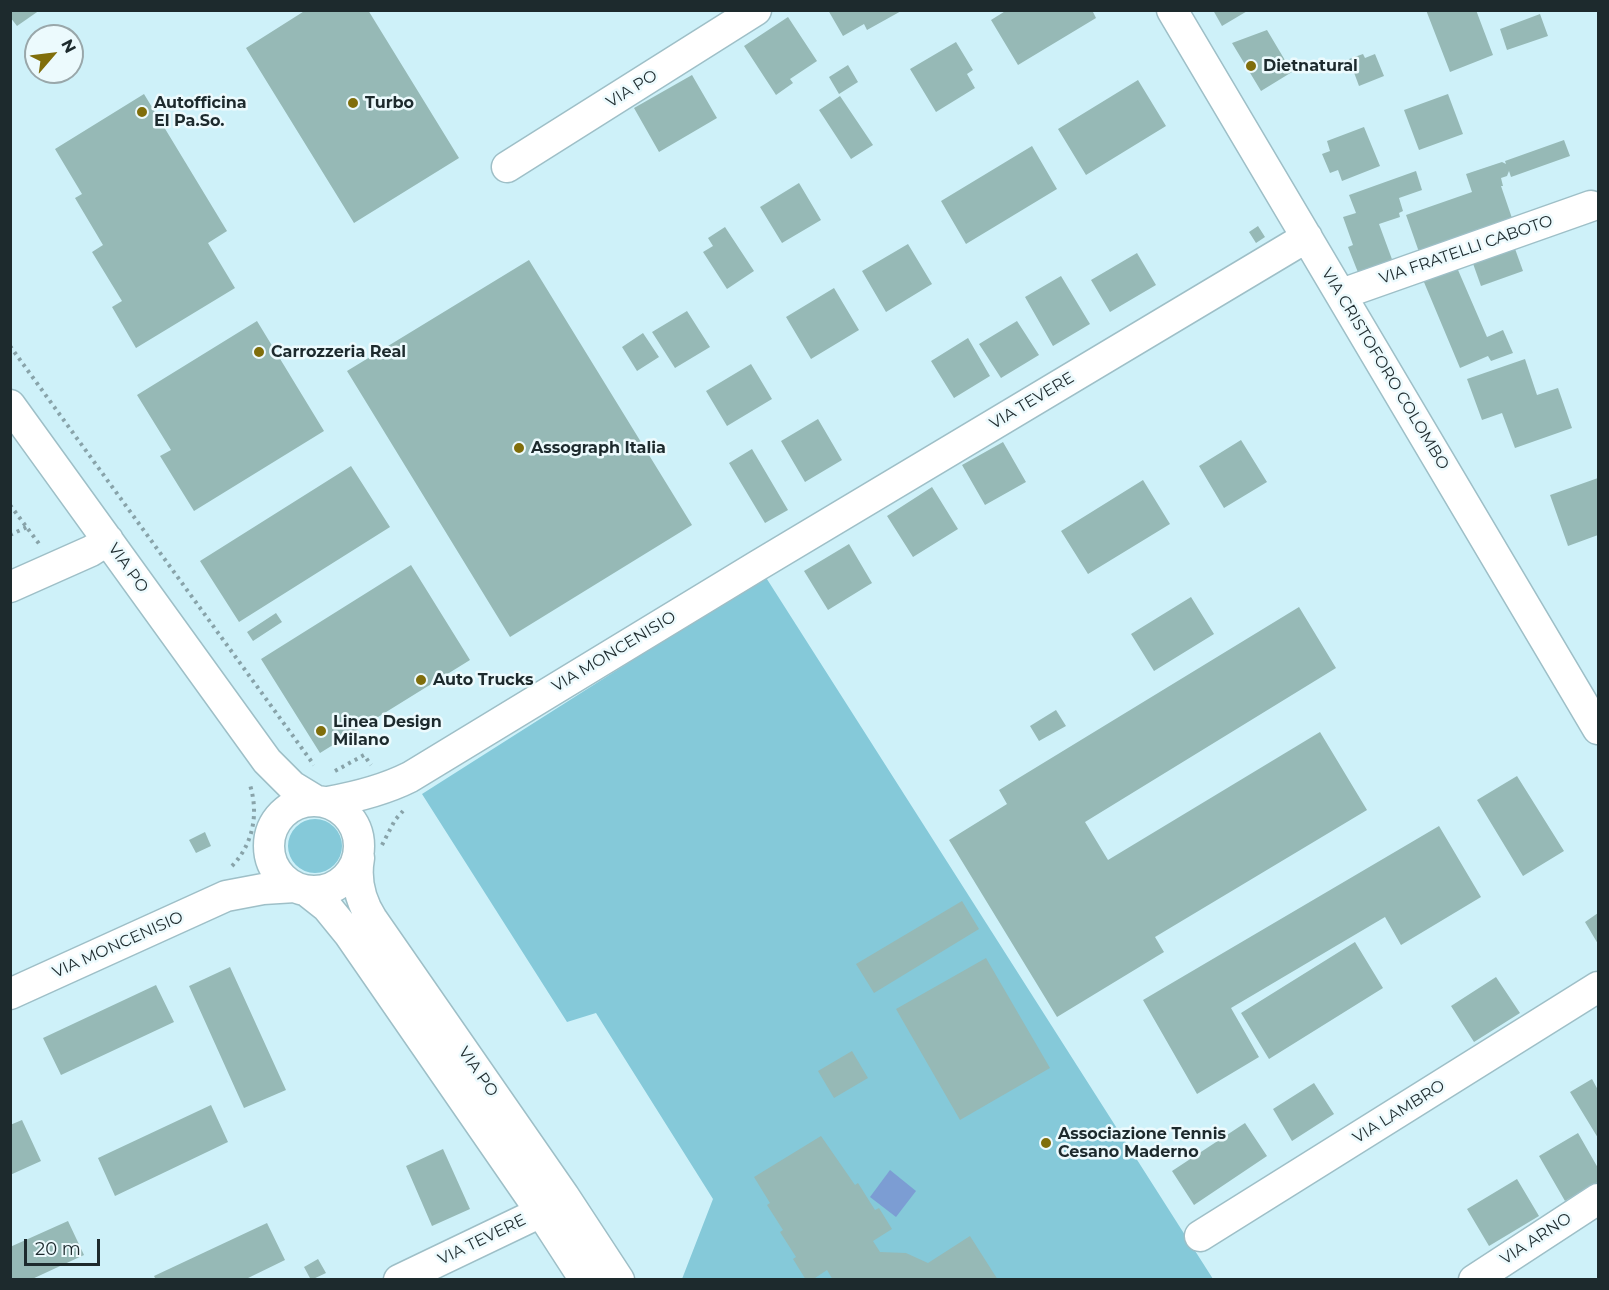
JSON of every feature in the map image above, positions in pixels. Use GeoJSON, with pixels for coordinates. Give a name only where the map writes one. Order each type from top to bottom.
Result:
{"type":"FeatureCollection","features":[{"type":"Feature","properties":{"kind":"street","name":"VIA PO"},"geometry":{"type":"LineString","coordinates":[[507,167],[756,10]]}},
{"type":"Feature","properties":{"kind":"street","name":"VIA CRISTOFORO COLOMBO"},"geometry":{"type":"LineString","coordinates":[[1172,10],[1342,296],[1590,697],[1599,729]]}},
{"type":"Feature","properties":{"kind":"street","name":"VIA FRATELLI CABOTO"},"geometry":{"type":"LineString","coordinates":[[1342,296],[1375,282],[1591,207]]}},
{"type":"Feature","properties":{"kind":"street","name":"VIA TEVERE"},"geometry":{"type":"LineString","coordinates":[[757,566],[1307,237]]}},
{"type":"Feature","properties":{"kind":"street","name":"VIA PO"},"geometry":{"type":"LineString","coordinates":[[10,405],[254,746],[292,786],[322,801]]}},
{"type":"Feature","properties":{"kind":"street"},"geometry":{"type":"LineString","coordinates":[[10,587],[91,551],[108,540]]}},
{"type":"Feature","properties":{"kind":"street","name":"VIA MONCENISIO"},"geometry":{"type":"LineString","coordinates":[[359,854],[366,829],[397,793],[757,566]]}},
{"type":"Feature","properties":{"kind":"street","name":"VIA PO"},"geometry":{"type":"LineString","coordinates":[[254,746],[269,792],[272,832]]}},
{"type":"Feature","properties":{"kind":"street","name":"VIA MONCENISIO"},"geometry":{"type":"LineString","coordinates":[[322,801],[397,793]]}},
{"type":"Feature","properties":{"kind":"street"},"geometry":{"type":"LineString","coordinates":[[322,801],[341,809],[352,820],[358,832],[359,854],[354,869],[338,885],[321,891],[301,889],[283,880],[275,869],[269,843],[283,812],[297,804],[322,801]]}},
{"type":"Feature","properties":{"kind":"street","name":"VIA MONCENISIO"},"geometry":{"type":"LineString","coordinates":[[226,896],[261,853],[272,832]]}},
{"type":"Feature","properties":{"kind":"street","name":"VIA PO"},"geometry":{"type":"LineString","coordinates":[[359,854],[357,878],[360,895],[372,919],[552,1204],[585,1280]]}},
{"type":"Feature","properties":{"kind":"street","name":"VIA MONCENISIO"},"geometry":{"type":"LineString","coordinates":[[10,994],[226,896],[263,889],[301,889]]}},
{"type":"Feature","properties":{"kind":"street","name":"VIA PO"},"geometry":{"type":"LineString","coordinates":[[301,889],[327,907],[349,934],[552,1204],[619,1280]]}},
{"type":"Feature","properties":{"kind":"street","name":"VIA LAMBRO"},"geometry":{"type":"LineString","coordinates":[[1200,1236],[1599,987]]}},
{"type":"Feature","properties":{"kind":"street","name":"VIA ARNO"},"geometry":{"type":"LineString","coordinates":[[1473,1280],[1599,1198]]}},
{"type":"Feature","properties":{"kind":"street","name":"VIA TEVERE"},"geometry":{"type":"LineString","coordinates":[[399,1280],[552,1204]]}},
{"type":"Feature","properties":{"kind":"path"},"geometry":{"type":"LineString","coordinates":[[10,346],[316,768]]}},
{"type":"Feature","properties":{"kind":"path"},"geometry":{"type":"LineString","coordinates":[[10,505],[56,567]]}},
{"type":"Feature","properties":{"kind":"path"},"geometry":{"type":"LineString","coordinates":[[10,535],[27,527]]}},
{"type":"Feature","properties":{"kind":"path"},"geometry":{"type":"LineString","coordinates":[[226,896],[218,877],[228,870],[243,852],[249,842],[254,819],[252,792],[241,767],[254,746],[289,730]]}},
{"type":"Feature","properties":{"kind":"path"},"geometry":{"type":"LineString","coordinates":[[333,772],[364,755],[397,793]]}},
{"type":"Feature","properties":{"kind":"shaded area"},"geometry":{"type":"Polygon","coordinates":[[[765,576],[1213,1279],[682,1279],[713,1199],[596,1013],[567,1022],[422,794],[765,576]]]}},
{"type":"Feature","properties":{"kind":"shaded area"},"geometry":{"type":"Polygon","coordinates":[[[310,819],[320,819],[330,823],[338,831],[342,846],[338,861],[330,869],[320,873],[310,873],[300,869],[292,861],[288,851],[288,841],[292,831],[300,823],[310,819]]]}},
{"type":"Feature","properties":{"kind":"shaded area"},"geometry":{"type":"Polygon","coordinates":[[[890,1170],[916,1191],[896,1217],[870,1197],[890,1170]]]}},
{"type":"Feature","properties":{"kind":"building"},"geometry":{"type":"Polygon","coordinates":[[[10,10],[40,10],[17,26],[10,17],[10,10]]]}},
{"type":"Feature","properties":{"kind":"building","name":"Turbo"},"geometry":{"type":"Polygon","coordinates":[[[306,10],[368,10],[459,158],[354,223],[246,48],[306,10]]]}},
{"type":"Feature","properties":{"kind":"building"},"geometry":{"type":"Polygon","coordinates":[[[828,10],[903,10],[867,30],[864,24],[843,36],[828,10]]]}},
{"type":"Feature","properties":{"kind":"building"},"geometry":{"type":"Polygon","coordinates":[[[1007,10],[1092,10],[1096,18],[1018,65],[991,20],[1007,10]]]}},
{"type":"Feature","properties":{"kind":"building"},"geometry":{"type":"Polygon","coordinates":[[[1213,10],[1249,10],[1222,26],[1213,10]]]}},
{"type":"Feature","properties":{"kind":"building"},"geometry":{"type":"Polygon","coordinates":[[[1426,10],[1476,10],[1493,55],[1450,72],[1426,10]]]}},
{"type":"Feature","properties":{"kind":"building"},"geometry":{"type":"Polygon","coordinates":[[[1540,14],[1548,36],[1507,50],[1500,29],[1540,14]]]}},
{"type":"Feature","properties":{"kind":"building"},"geometry":{"type":"Polygon","coordinates":[[[788,17],[817,61],[790,79],[793,83],[776,95],[744,46],[788,17]]]}},
{"type":"Feature","properties":{"kind":"building"},"geometry":{"type":"Polygon","coordinates":[[[1267,30],[1292,72],[1261,91],[1232,43],[1267,30]]]}},
{"type":"Feature","properties":{"kind":"building"},"geometry":{"type":"Polygon","coordinates":[[[956,42],[973,70],[967,74],[975,88],[936,112],[910,69],[956,42]]]}},
{"type":"Feature","properties":{"kind":"building"},"geometry":{"type":"Polygon","coordinates":[[[1363,54],[1365,58],[1375,54],[1384,76],[1359,86],[1349,59],[1363,54]]]}},
{"type":"Feature","properties":{"kind":"building"},"geometry":{"type":"Polygon","coordinates":[[[848,65],[858,82],[839,94],[829,77],[848,65]]]}},
{"type":"Feature","properties":{"kind":"building"},"geometry":{"type":"Polygon","coordinates":[[[692,75],[717,118],[659,152],[634,108],[692,75]]]}},
{"type":"Feature","properties":{"kind":"building"},"geometry":{"type":"Polygon","coordinates":[[[1138,80],[1166,126],[1086,175],[1058,129],[1138,80]]]}},
{"type":"Feature","properties":{"kind":"building"},"geometry":{"type":"Polygon","coordinates":[[[144,94],[227,231],[208,243],[235,288],[136,348],[112,307],[122,301],[92,252],[103,245],[75,198],[82,194],[55,149],[144,94]]]}},
{"type":"Feature","properties":{"kind":"building"},"geometry":{"type":"Polygon","coordinates":[[[1448,94],[1463,134],[1419,150],[1404,110],[1448,94]]]}},
{"type":"Feature","properties":{"kind":"building"},"geometry":{"type":"Polygon","coordinates":[[[840,96],[873,145],[851,159],[819,110],[840,96]]]}},
{"type":"Feature","properties":{"kind":"building"},"geometry":{"type":"Polygon","coordinates":[[[1364,127],[1380,166],[1342,181],[1338,170],[1330,173],[1322,154],[1330,151],[1327,141],[1364,127]]]}},
{"type":"Feature","properties":{"kind":"building"},"geometry":{"type":"Polygon","coordinates":[[[1564,140],[1570,156],[1511,177],[1509,171],[1507,176],[1501,178],[1503,186],[1501,186],[1514,224],[1419,252],[1406,215],[1472,192],[1466,174],[1502,162],[1506,164],[1505,161],[1564,140]]]}},
{"type":"Feature","properties":{"kind":"building"},"geometry":{"type":"Polygon","coordinates":[[[1032,146],[1057,189],[966,244],[941,201],[1032,146]]]}},
{"type":"Feature","properties":{"kind":"building"},"geometry":{"type":"Polygon","coordinates":[[[1416,171],[1422,190],[1399,198],[1403,211],[1399,213],[1400,217],[1379,224],[1393,262],[1359,275],[1348,247],[1353,245],[1343,217],[1356,213],[1349,195],[1416,171]]]}},
{"type":"Feature","properties":{"kind":"building"},"geometry":{"type":"Polygon","coordinates":[[[799,183],[821,220],[782,243],[760,207],[799,183]]]}},
{"type":"Feature","properties":{"kind":"building"},"geometry":{"type":"Polygon","coordinates":[[[1258,226],[1265,237],[1256,243],[1249,232],[1258,226]]]}},
{"type":"Feature","properties":{"kind":"building"},"geometry":{"type":"Polygon","coordinates":[[[725,227],[754,271],[727,289],[703,252],[713,246],[708,238],[725,227]]]}},
{"type":"Feature","properties":{"kind":"building"},"geometry":{"type":"Polygon","coordinates":[[[908,244],[932,284],[886,312],[862,271],[908,244]]]}},
{"type":"Feature","properties":{"kind":"building"},"geometry":{"type":"Polygon","coordinates":[[[1514,246],[1523,271],[1481,286],[1471,258],[1514,246]]]}},
{"type":"Feature","properties":{"kind":"building"},"geometry":{"type":"Polygon","coordinates":[[[1137,253],[1156,285],[1110,312],[1091,280],[1137,253]]]}},
{"type":"Feature","properties":{"kind":"building","name":"Assograph Italia"},"geometry":{"type":"Polygon","coordinates":[[[529,260],[692,525],[510,637],[347,371],[529,260]]]}},
{"type":"Feature","properties":{"kind":"building"},"geometry":{"type":"Polygon","coordinates":[[[1455,263],[1487,337],[1503,330],[1513,353],[1491,361],[1488,356],[1460,368],[1421,275],[1455,263]]]}},
{"type":"Feature","properties":{"kind":"building"},"geometry":{"type":"Polygon","coordinates":[[[1061,276],[1090,324],[1053,346],[1025,297],[1061,276]]]}},
{"type":"Feature","properties":{"kind":"building"},"geometry":{"type":"Polygon","coordinates":[[[834,288],[859,330],[811,359],[786,317],[834,288]]]}},
{"type":"Feature","properties":{"kind":"building"},"geometry":{"type":"Polygon","coordinates":[[[687,311],[710,347],[675,368],[652,332],[687,311]]]}},
{"type":"Feature","properties":{"kind":"building"},"geometry":{"type":"Polygon","coordinates":[[[257,321],[324,431],[194,511],[160,456],[171,450],[137,395],[257,321]]]}},
{"type":"Feature","properties":{"kind":"building"},"geometry":{"type":"Polygon","coordinates":[[[1017,321],[1039,355],[1001,378],[979,344],[1017,321]]]}},
{"type":"Feature","properties":{"kind":"building"},"geometry":{"type":"Polygon","coordinates":[[[643,333],[659,357],[637,371],[622,347],[643,333]]]}},
{"type":"Feature","properties":{"kind":"building"},"geometry":{"type":"Polygon","coordinates":[[[968,338],[990,376],[954,398],[931,361],[968,338]]]}},
{"type":"Feature","properties":{"kind":"building"},"geometry":{"type":"Polygon","coordinates":[[[1525,359],[1537,395],[1558,388],[1572,428],[1515,448],[1502,413],[1482,420],[1467,379],[1525,359]]]}},
{"type":"Feature","properties":{"kind":"building"},"geometry":{"type":"Polygon","coordinates":[[[751,364],[772,399],[727,426],[706,391],[751,364]]]}},
{"type":"Feature","properties":{"kind":"building"},"geometry":{"type":"Polygon","coordinates":[[[818,419],[842,460],[805,482],[781,441],[818,419]]]}},
{"type":"Feature","properties":{"kind":"building"},"geometry":{"type":"Polygon","coordinates":[[[1241,440],[1267,482],[1224,508],[1199,466],[1241,440]]]}},
{"type":"Feature","properties":{"kind":"building"},"geometry":{"type":"Polygon","coordinates":[[[1003,442],[1026,482],[985,505],[962,465],[1003,442]]]}},
{"type":"Feature","properties":{"kind":"building"},"geometry":{"type":"Polygon","coordinates":[[[752,449],[788,510],[765,523],[729,463],[752,449]]]}},
{"type":"Feature","properties":{"kind":"building"},"geometry":{"type":"Polygon","coordinates":[[[351,466],[390,527],[239,622],[200,561],[351,466]]]}},
{"type":"Feature","properties":{"kind":"building"},"geometry":{"type":"Polygon","coordinates":[[[1598,478],[1598,535],[1568,546],[1550,495],[1598,478]]]}},
{"type":"Feature","properties":{"kind":"building"},"geometry":{"type":"Polygon","coordinates":[[[1143,480],[1170,524],[1088,574],[1061,531],[1143,480]]]}},
{"type":"Feature","properties":{"kind":"building"},"geometry":{"type":"Polygon","coordinates":[[[932,487],[958,529],[913,557],[887,516],[932,487]]]}},
{"type":"Feature","properties":{"kind":"building"},"geometry":{"type":"Polygon","coordinates":[[[849,544],[872,583],[828,610],[804,571],[849,544]]]}},
{"type":"Feature","properties":{"kind":"building"},"geometry":{"type":"Polygon","coordinates":[[[411,565],[470,660],[320,753],[261,659],[411,565]]]}},
{"type":"Feature","properties":{"kind":"building"},"geometry":{"type":"Polygon","coordinates":[[[1191,597],[1214,634],[1154,671],[1131,634],[1191,597]]]}},
{"type":"Feature","properties":{"kind":"building"},"geometry":{"type":"Polygon","coordinates":[[[1299,607],[1336,668],[1085,822],[1108,860],[1320,732],[1367,810],[1155,937],[1164,952],[1057,1017],[949,840],[1007,804],[999,790],[1299,607]]]}},
{"type":"Feature","properties":{"kind":"building"},"geometry":{"type":"Polygon","coordinates":[[[276,613],[282,622],[253,641],[247,632],[276,613]]]}},
{"type":"Feature","properties":{"kind":"building"},"geometry":{"type":"Polygon","coordinates":[[[1056,710],[1066,726],[1039,741],[1030,726],[1056,710]]]}},
{"type":"Feature","properties":{"kind":"building"},"geometry":{"type":"Polygon","coordinates":[[[1517,776],[1564,851],[1523,876],[1477,800],[1517,776]]]}},
{"type":"Feature","properties":{"kind":"building"},"geometry":{"type":"Polygon","coordinates":[[[1439,826],[1481,897],[1401,945],[1385,917],[1231,1008],[1259,1057],[1197,1094],[1143,1000],[1439,826]]]}},
{"type":"Feature","properties":{"kind":"building"},"geometry":{"type":"Polygon","coordinates":[[[205,832],[211,846],[196,853],[189,840],[205,832]]]}},
{"type":"Feature","properties":{"kind":"building"},"geometry":{"type":"Polygon","coordinates":[[[962,901],[979,929],[874,993],[856,964],[962,901]]]}},
{"type":"Feature","properties":{"kind":"building"},"geometry":{"type":"Polygon","coordinates":[[[1598,913],[1598,944],[1585,922],[1598,913]]]}},
{"type":"Feature","properties":{"kind":"building"},"geometry":{"type":"Polygon","coordinates":[[[1355,942],[1383,988],[1269,1059],[1241,1013],[1355,942]]]}},
{"type":"Feature","properties":{"kind":"building"},"geometry":{"type":"Polygon","coordinates":[[[986,958],[1050,1068],[960,1120],[896,1009],[986,958]]]}},
{"type":"Feature","properties":{"kind":"building"},"geometry":{"type":"Polygon","coordinates":[[[230,967],[286,1090],[244,1108],[189,986],[230,967]]]}},
{"type":"Feature","properties":{"kind":"building"},"geometry":{"type":"Polygon","coordinates":[[[1496,977],[1520,1013],[1474,1042],[1451,1006],[1496,977]]]}},
{"type":"Feature","properties":{"kind":"building"},"geometry":{"type":"Polygon","coordinates":[[[156,985],[174,1022],[61,1075],[43,1038],[156,985]]]}},
{"type":"Feature","properties":{"kind":"building"},"geometry":{"type":"Polygon","coordinates":[[[852,1051],[868,1078],[834,1098],[818,1071],[852,1051]]]}},
{"type":"Feature","properties":{"kind":"building"},"geometry":{"type":"Polygon","coordinates":[[[1592,1079],[1598,1090],[1598,1138],[1570,1092],[1592,1079]]]}},
{"type":"Feature","properties":{"kind":"building"},"geometry":{"type":"Polygon","coordinates":[[[1314,1083],[1334,1114],[1292,1141],[1273,1109],[1314,1083]]]}},
{"type":"Feature","properties":{"kind":"building"},"geometry":{"type":"Polygon","coordinates":[[[211,1105],[228,1142],[115,1196],[98,1158],[211,1105]]]}},
{"type":"Feature","properties":{"kind":"building"},"geometry":{"type":"Polygon","coordinates":[[[22,1120],[41,1161],[10,1175],[10,1125],[22,1120]]]}},
{"type":"Feature","properties":{"kind":"building"},"geometry":{"type":"Polygon","coordinates":[[[1245,1123],[1267,1156],[1194,1205],[1172,1171],[1245,1123]]]}},
{"type":"Feature","properties":{"kind":"building"},"geometry":{"type":"Polygon","coordinates":[[[1578,1133],[1598,1168],[1598,1182],[1565,1201],[1539,1156],[1578,1133]]]}},
{"type":"Feature","properties":{"kind":"building"},"geometry":{"type":"Polygon","coordinates":[[[821,1136],[855,1185],[858,1183],[875,1210],[879,1208],[892,1229],[873,1241],[880,1252],[906,1253],[928,1263],[970,1236],[998,1280],[833,1280],[827,1270],[812,1280],[806,1280],[793,1259],[796,1257],[780,1232],[783,1230],[767,1205],[770,1203],[754,1177],[821,1136]]]}},
{"type":"Feature","properties":{"kind":"building"},"geometry":{"type":"Polygon","coordinates":[[[443,1149],[470,1209],[432,1226],[406,1166],[443,1149]]]}},
{"type":"Feature","properties":{"kind":"building"},"geometry":{"type":"Polygon","coordinates":[[[1517,1179],[1539,1216],[1489,1246],[1467,1209],[1517,1179]]]}},
{"type":"Feature","properties":{"kind":"building"},"geometry":{"type":"Polygon","coordinates":[[[68,1221],[84,1255],[30,1280],[10,1280],[10,1247],[68,1221]]]}},
{"type":"Feature","properties":{"kind":"building"},"geometry":{"type":"Polygon","coordinates":[[[267,1223],[285,1260],[244,1280],[156,1280],[154,1276],[267,1223]]]}},
{"type":"Feature","properties":{"kind":"building"},"geometry":{"type":"Polygon","coordinates":[[[318,1259],[326,1273],[311,1280],[304,1267],[318,1259]]]}},
{"type":"Feature","properties":{"kind":"place","name":"Dietnatural"},"geometry":{"type":"Point","coordinates":[1251,66]}},
{"type":"Feature","properties":{"kind":"place","name":"Turbo"},"geometry":{"type":"Point","coordinates":[353,103]}},
{"type":"Feature","properties":{"kind":"place","name":"Autofficina El Pa.So."},"geometry":{"type":"Point","coordinates":[142,112]}},
{"type":"Feature","properties":{"kind":"place","name":"Carrozzeria Real"},"geometry":{"type":"Point","coordinates":[259,352]}},
{"type":"Feature","properties":{"kind":"place","name":"Assograph Italia"},"geometry":{"type":"Point","coordinates":[519,448]}},
{"type":"Feature","properties":{"kind":"place","name":"Auto Trucks"},"geometry":{"type":"Point","coordinates":[421,680]}},
{"type":"Feature","properties":{"kind":"place","name":"Linea Design Milano"},"geometry":{"type":"Point","coordinates":[321,731]}},
{"type":"Feature","properties":{"kind":"place","name":"Associazione Tennis Cesano Maderno"},"geometry":{"type":"Point","coordinates":[1046,1143]}}]}
